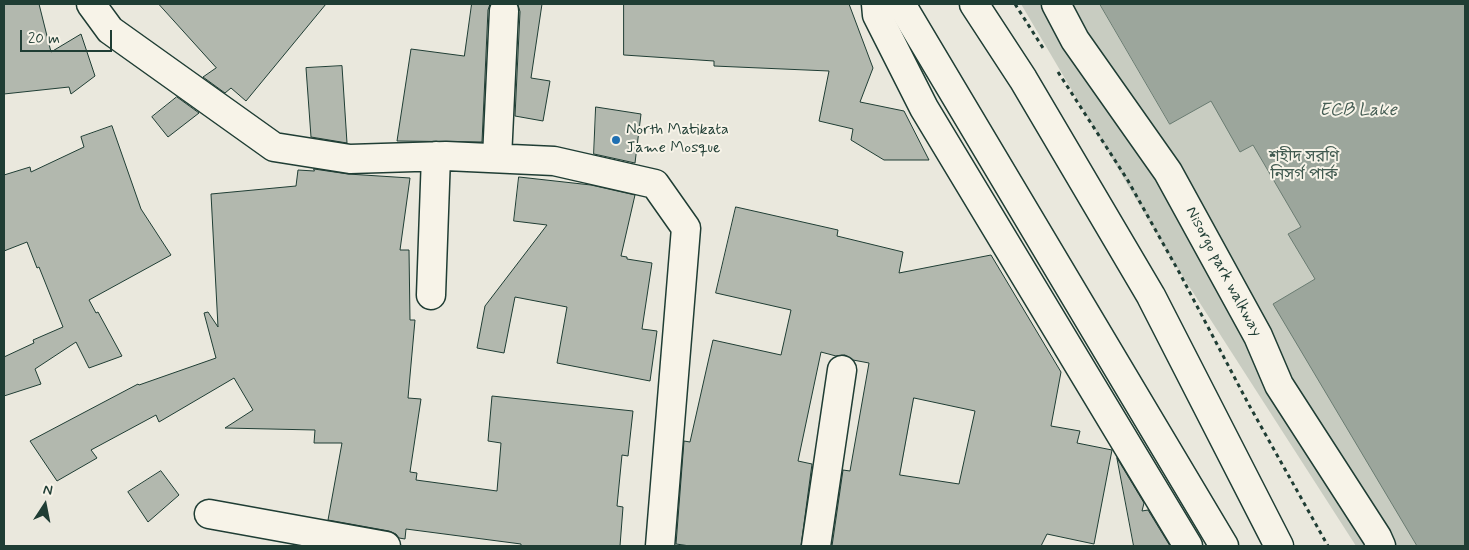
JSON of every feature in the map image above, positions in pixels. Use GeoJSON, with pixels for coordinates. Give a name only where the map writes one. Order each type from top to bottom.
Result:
{"type":"FeatureCollection","features":[{"type":"Feature","properties":{"kind":"street"},"geometry":{"type":"LineString","coordinates":[[91,4],[110,30],[274,147],[350,159],[436,156],[554,161],[655,184],[686,228],[660,546]]}},
{"type":"Feature","properties":{"kind":"street"},"geometry":{"type":"LineString","coordinates":[[876,4],[877,15],[924,108],[1188,546]]}},
{"type":"Feature","properties":{"kind":"street"},"geometry":{"type":"LineString","coordinates":[[901,4],[1224,546]]}},
{"type":"Feature","properties":{"kind":"street"},"geometry":{"type":"LineString","coordinates":[[974,4],[1023,79],[1151,296],[1279,546]]}},
{"type":"Feature","properties":{"kind":"street","name":"Nisorgo park walkway"},"geometry":{"type":"LineString","coordinates":[[1056,4],[1075,40],[1168,172],[1258,336],[1279,385],[1381,546]]}},
{"type":"Feature","properties":{"kind":"street"},"geometry":{"type":"LineString","coordinates":[[497,158],[504,11]]}},
{"type":"Feature","properties":{"kind":"street"},"geometry":{"type":"LineString","coordinates":[[432,295],[436,156]]}},
{"type":"Feature","properties":{"kind":"street"},"geometry":{"type":"LineString","coordinates":[[816,546],[842,370]]}},
{"type":"Feature","properties":{"kind":"street"},"geometry":{"type":"LineString","coordinates":[[209,514],[386,546]]}},
{"type":"Feature","properties":{"kind":"path"},"geometry":{"type":"LineString","coordinates":[[1015,4],[1047,54]]}},
{"type":"Feature","properties":{"kind":"path"},"geometry":{"type":"LineString","coordinates":[[1058,71],[1127,180],[1328,546]]}},
{"type":"Feature","properties":{"kind":"green space","name":"ECB Lake"},"geometry":{"type":"Polygon","coordinates":[[[1021,4],[1465,4],[1465,546],[1356,546],[1169,255],[1021,4]]]}},
{"type":"Feature","properties":{"kind":"water","name":"ECB Lake"},"geometry":{"type":"Polygon","coordinates":[[[1100,4],[1465,4],[1465,546],[1417,546],[1273,304],[1315,279],[1288,234],[1301,227],[1253,145],[1240,152],[1211,101],[1170,124],[1100,4]]]}},
{"type":"Feature","properties":{"kind":"building"},"geometry":{"type":"Polygon","coordinates":[[[4,4],[39,4],[51,52],[81,34],[95,76],[71,94],[69,87],[4,94],[4,4]]]}},
{"type":"Feature","properties":{"kind":"building"},"geometry":{"type":"Polygon","coordinates":[[[159,4],[326,4],[246,101],[231,88],[225,93],[203,77],[216,68],[159,4]]]}},
{"type":"Feature","properties":{"kind":"building"},"geometry":{"type":"Polygon","coordinates":[[[472,4],[490,4],[488,10],[482,142],[397,141],[411,49],[464,56],[472,4]]]}},
{"type":"Feature","properties":{"kind":"building"},"geometry":{"type":"Polygon","coordinates":[[[518,4],[542,4],[531,78],[550,81],[543,121],[515,116],[520,12],[518,4]]]}},
{"type":"Feature","properties":{"kind":"building"},"geometry":{"type":"Polygon","coordinates":[[[624,4],[849,4],[873,68],[860,102],[904,111],[929,160],[884,160],[851,140],[853,129],[819,121],[829,71],[714,66],[714,61],[624,55],[624,4]]]}},
{"type":"Feature","properties":{"kind":"building"},"geometry":{"type":"Polygon","coordinates":[[[342,66],[347,143],[311,137],[306,68],[342,66]]]}},
{"type":"Feature","properties":{"kind":"building"},"geometry":{"type":"Polygon","coordinates":[[[177,97],[199,113],[168,137],[152,117],[177,97]]]}},
{"type":"Feature","properties":{"kind":"building","name":"North Matikata Jame Mosque"},"geometry":{"type":"Polygon","coordinates":[[[596,107],[641,114],[635,163],[594,154],[596,107]]]}},
{"type":"Feature","properties":{"kind":"building"},"geometry":{"type":"Polygon","coordinates":[[[112,126],[141,209],[171,255],[89,300],[96,313],[98,312],[122,356],[89,368],[76,342],[35,369],[41,384],[4,396],[4,357],[34,343],[33,340],[63,327],[27,242],[4,251],[4,175],[30,167],[31,172],[84,147],[81,137],[112,126]]]}},
{"type":"Feature","properties":{"kind":"building"},"geometry":{"type":"Polygon","coordinates":[[[314,169],[348,174],[410,178],[400,250],[409,250],[410,320],[415,320],[408,398],[421,399],[410,472],[417,473],[416,480],[497,491],[501,443],[488,441],[492,396],[633,411],[628,456],[622,455],[617,506],[623,507],[620,546],[521,546],[521,544],[406,529],[405,539],[399,538],[396,534],[389,531],[328,520],[342,443],[314,443],[315,430],[225,428],[253,410],[234,378],[159,422],[156,415],[91,450],[97,458],[57,481],[30,441],[138,384],[216,358],[204,313],[208,312],[218,327],[211,194],[296,186],[298,170],[314,171],[314,169]]]}},
{"type":"Feature","properties":{"kind":"building"},"geometry":{"type":"Polygon","coordinates":[[[519,177],[591,185],[635,195],[621,256],[627,257],[627,259],[652,263],[642,329],[657,331],[650,381],[557,363],[567,307],[515,297],[504,353],[477,348],[485,306],[547,225],[514,221],[519,177]]]}},
{"type":"Feature","properties":{"kind":"building"},"geometry":{"type":"Polygon","coordinates":[[[736,207],[838,230],[837,236],[903,252],[899,273],[991,255],[1061,372],[1051,426],[1080,431],[1077,443],[1112,450],[1094,544],[1047,534],[1041,546],[832,546],[843,470],[850,471],[869,363],[853,360],[845,355],[836,356],[821,352],[798,461],[812,464],[801,546],[690,546],[676,544],[684,441],[690,442],[713,340],[781,355],[791,310],[716,293],[736,207]],[[914,398],[900,475],[959,484],[975,411],[914,398]]]}},
{"type":"Feature","properties":{"kind":"building"},"geometry":{"type":"Polygon","coordinates":[[[1117,458],[1144,503],[1142,511],[1148,510],[1170,546],[1134,546],[1117,458]]]}},
{"type":"Feature","properties":{"kind":"building"},"geometry":{"type":"Polygon","coordinates":[[[161,471],[179,495],[148,522],[128,492],[161,471]]]}},
{"type":"Feature","properties":{"kind":"place","name":"North Matikata Jame Mosque"},"geometry":{"type":"Point","coordinates":[616,140]}},
{"type":"Feature","properties":{"kind":"park label","name":"শহীদ সরণি নিসর্গ পার্ক"},"geometry":{"type":"Point","coordinates":[1304,167]}}]}
